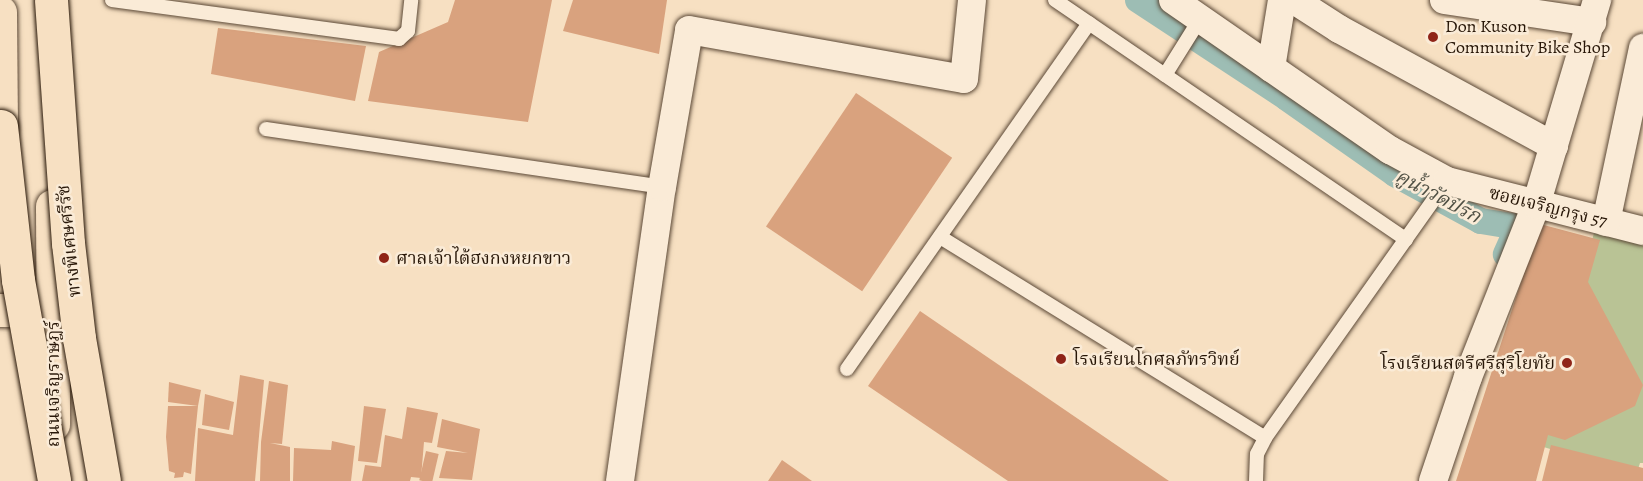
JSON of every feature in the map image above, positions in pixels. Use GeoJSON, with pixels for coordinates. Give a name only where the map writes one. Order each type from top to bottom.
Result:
{"type":"FeatureCollection","features":[{"type":"Feature","properties":{"kind":"main road","name":"ถนนเจริญราษฎร์"},"geometry":{"type":"LineString","coordinates":[[52,0],[54,481]]}},
{"type":"Feature","properties":{"kind":"main road","name":"ทางพิเศษศรีรัช"},"geometry":{"type":"LineString","coordinates":[[52,0],[68,243],[79,338],[104,481]]}},
{"type":"Feature","properties":{"kind":"main road"},"geometry":{"type":"LineString","coordinates":[[0,12],[0,123],[18,280],[54,481]]}},
{"type":"Feature","properties":{"kind":"main road"},"geometry":{"type":"LineString","coordinates":[[0,310],[52,311]]}},
{"type":"Feature","properties":{"kind":"street"},"geometry":{"type":"LineString","coordinates":[[620,481],[662,187],[689,30],[963,79],[972,0]]}},
{"type":"Feature","properties":{"kind":"street","name":"ซอยเจริญกรุง 57"},"geometry":{"type":"LineString","coordinates":[[1173,0],[1194,29],[1271,68],[1390,150],[1441,190],[1536,205],[1643,231]]}},
{"type":"Feature","properties":{"kind":"street"},"geometry":{"type":"LineString","coordinates":[[1271,68],[1282,0]]}},
{"type":"Feature","properties":{"kind":"street"},"geometry":{"type":"LineString","coordinates":[[1294,0],[1339,29],[1554,146]]}},
{"type":"Feature","properties":{"kind":"street"},"geometry":{"type":"LineString","coordinates":[[1433,481],[1468,377],[1536,205],[1595,11],[1444,0]]}},
{"type":"Feature","properties":{"kind":"street"},"geometry":{"type":"LineString","coordinates":[[1606,222],[1643,48]]}},
{"type":"Feature","properties":{"kind":"lane"},"geometry":{"type":"LineString","coordinates":[[112,0],[399,39],[408,31],[411,0]]}},
{"type":"Feature","properties":{"kind":"lane"},"geometry":{"type":"LineString","coordinates":[[1055,0],[1406,239]]}},
{"type":"Feature","properties":{"kind":"lane"},"geometry":{"type":"LineString","coordinates":[[847,369],[1089,22]]}},
{"type":"Feature","properties":{"kind":"lane"},"geometry":{"type":"LineString","coordinates":[[1165,75],[1194,29]]}},
{"type":"Feature","properties":{"kind":"lane"},"geometry":{"type":"LineString","coordinates":[[266,129],[662,187]]}},
{"type":"Feature","properties":{"kind":"lane"},"geometry":{"type":"LineString","coordinates":[[1256,481],[1256,459],[1265,438],[1441,190]]}},
{"type":"Feature","properties":{"kind":"lane"},"geometry":{"type":"LineString","coordinates":[[940,237],[1265,438]]}},
{"type":"Feature","properties":{"kind":"green space"},"geometry":{"type":"Polygon","coordinates":[[[1594,233],[1643,244],[1643,463],[1640,463],[1636,475],[1537,445],[1594,233]]]}},
{"type":"Feature","properties":{"kind":"building"},"geometry":{"type":"Polygon","coordinates":[[[455,0],[552,0],[528,122],[368,101],[379,52],[448,22],[455,0]]]}},
{"type":"Feature","properties":{"kind":"building"},"geometry":{"type":"Polygon","coordinates":[[[573,0],[667,0],[659,54],[563,31],[573,0]]]}},
{"type":"Feature","properties":{"kind":"building"},"geometry":{"type":"Polygon","coordinates":[[[218,28],[366,46],[355,101],[211,74],[218,28]]]}},
{"type":"Feature","properties":{"kind":"building"},"geometry":{"type":"Polygon","coordinates":[[[856,93],[952,158],[862,291],[766,226],[856,93]]]}},
{"type":"Feature","properties":{"kind":"building","name":"โรงเรียนสตรีศรีสุริโยทัย"},"geometry":{"type":"Polygon","coordinates":[[[1540,224],[1600,240],[1588,282],[1643,385],[1635,406],[1565,440],[1548,435],[1536,481],[1456,481],[1540,224]]]}},
{"type":"Feature","properties":{"kind":"building"},"geometry":{"type":"Polygon","coordinates":[[[920,311],[1169,481],[1008,481],[868,386],[920,311]]]}},
{"type":"Feature","properties":{"kind":"building"},"geometry":{"type":"Polygon","coordinates":[[[240,375],[264,380],[255,481],[195,481],[198,428],[233,435],[240,375]]]}},
{"type":"Feature","properties":{"kind":"building"},"geometry":{"type":"Polygon","coordinates":[[[269,381],[288,385],[282,444],[270,443],[290,447],[290,481],[260,481],[261,442],[269,381]]]}},
{"type":"Feature","properties":{"kind":"building"},"geometry":{"type":"Polygon","coordinates":[[[169,382],[201,390],[198,406],[168,402],[169,382]]]}},
{"type":"Feature","properties":{"kind":"building"},"geometry":{"type":"Polygon","coordinates":[[[205,394],[234,402],[229,430],[202,425],[205,394]]]}},
{"type":"Feature","properties":{"kind":"building"},"geometry":{"type":"Polygon","coordinates":[[[168,406],[198,406],[191,474],[184,472],[183,477],[174,478],[175,473],[169,471],[166,437],[168,406]]]}},
{"type":"Feature","properties":{"kind":"building"},"geometry":{"type":"Polygon","coordinates":[[[364,406],[386,409],[377,463],[358,461],[364,406]]]}},
{"type":"Feature","properties":{"kind":"building"},"geometry":{"type":"Polygon","coordinates":[[[407,407],[438,413],[432,443],[424,442],[421,478],[411,477],[410,481],[362,481],[365,465],[381,467],[385,435],[402,439],[407,407]]]}},
{"type":"Feature","properties":{"kind":"building"},"geometry":{"type":"Polygon","coordinates":[[[442,419],[480,429],[472,480],[439,478],[446,451],[468,453],[437,447],[442,419]]]}},
{"type":"Feature","properties":{"kind":"building"},"geometry":{"type":"Polygon","coordinates":[[[332,441],[355,446],[351,481],[293,481],[294,448],[331,450],[332,441]]]}},
{"type":"Feature","properties":{"kind":"building"},"geometry":{"type":"Polygon","coordinates":[[[1551,445],[1643,468],[1643,481],[1542,481],[1551,445]]]}},
{"type":"Feature","properties":{"kind":"building"},"geometry":{"type":"Polygon","coordinates":[[[426,451],[439,454],[432,481],[419,480],[426,451]]]}},
{"type":"Feature","properties":{"kind":"building"},"geometry":{"type":"Polygon","coordinates":[[[782,460],[812,481],[768,481],[782,460]]]}},
{"type":"Feature","properties":{"kind":"waterway","name":"คูน้ำวัดปรก"},"geometry":{"type":"LineString","coordinates":[[1138,0],[1287,98],[1395,174],[1481,221],[1518,227],[1506,254]]}},
{"type":"Feature","properties":{"kind":"place","name":"Don Kuson Community Bike Shop"},"geometry":{"type":"Point","coordinates":[1433,37]}},
{"type":"Feature","properties":{"kind":"place","name":"ศาลเจ้าไต้ฮงกงหยกขาว"},"geometry":{"type":"Point","coordinates":[384,258]}},
{"type":"Feature","properties":{"kind":"place","name":"โรงเรียนโกศลภัทรวิทย์"},"geometry":{"type":"Point","coordinates":[1061,359]}},
{"type":"Feature","properties":{"kind":"place","name":"โรงเรียนสตรีศรีสุริโยทัย"},"geometry":{"type":"Point","coordinates":[1567,363]}}]}
